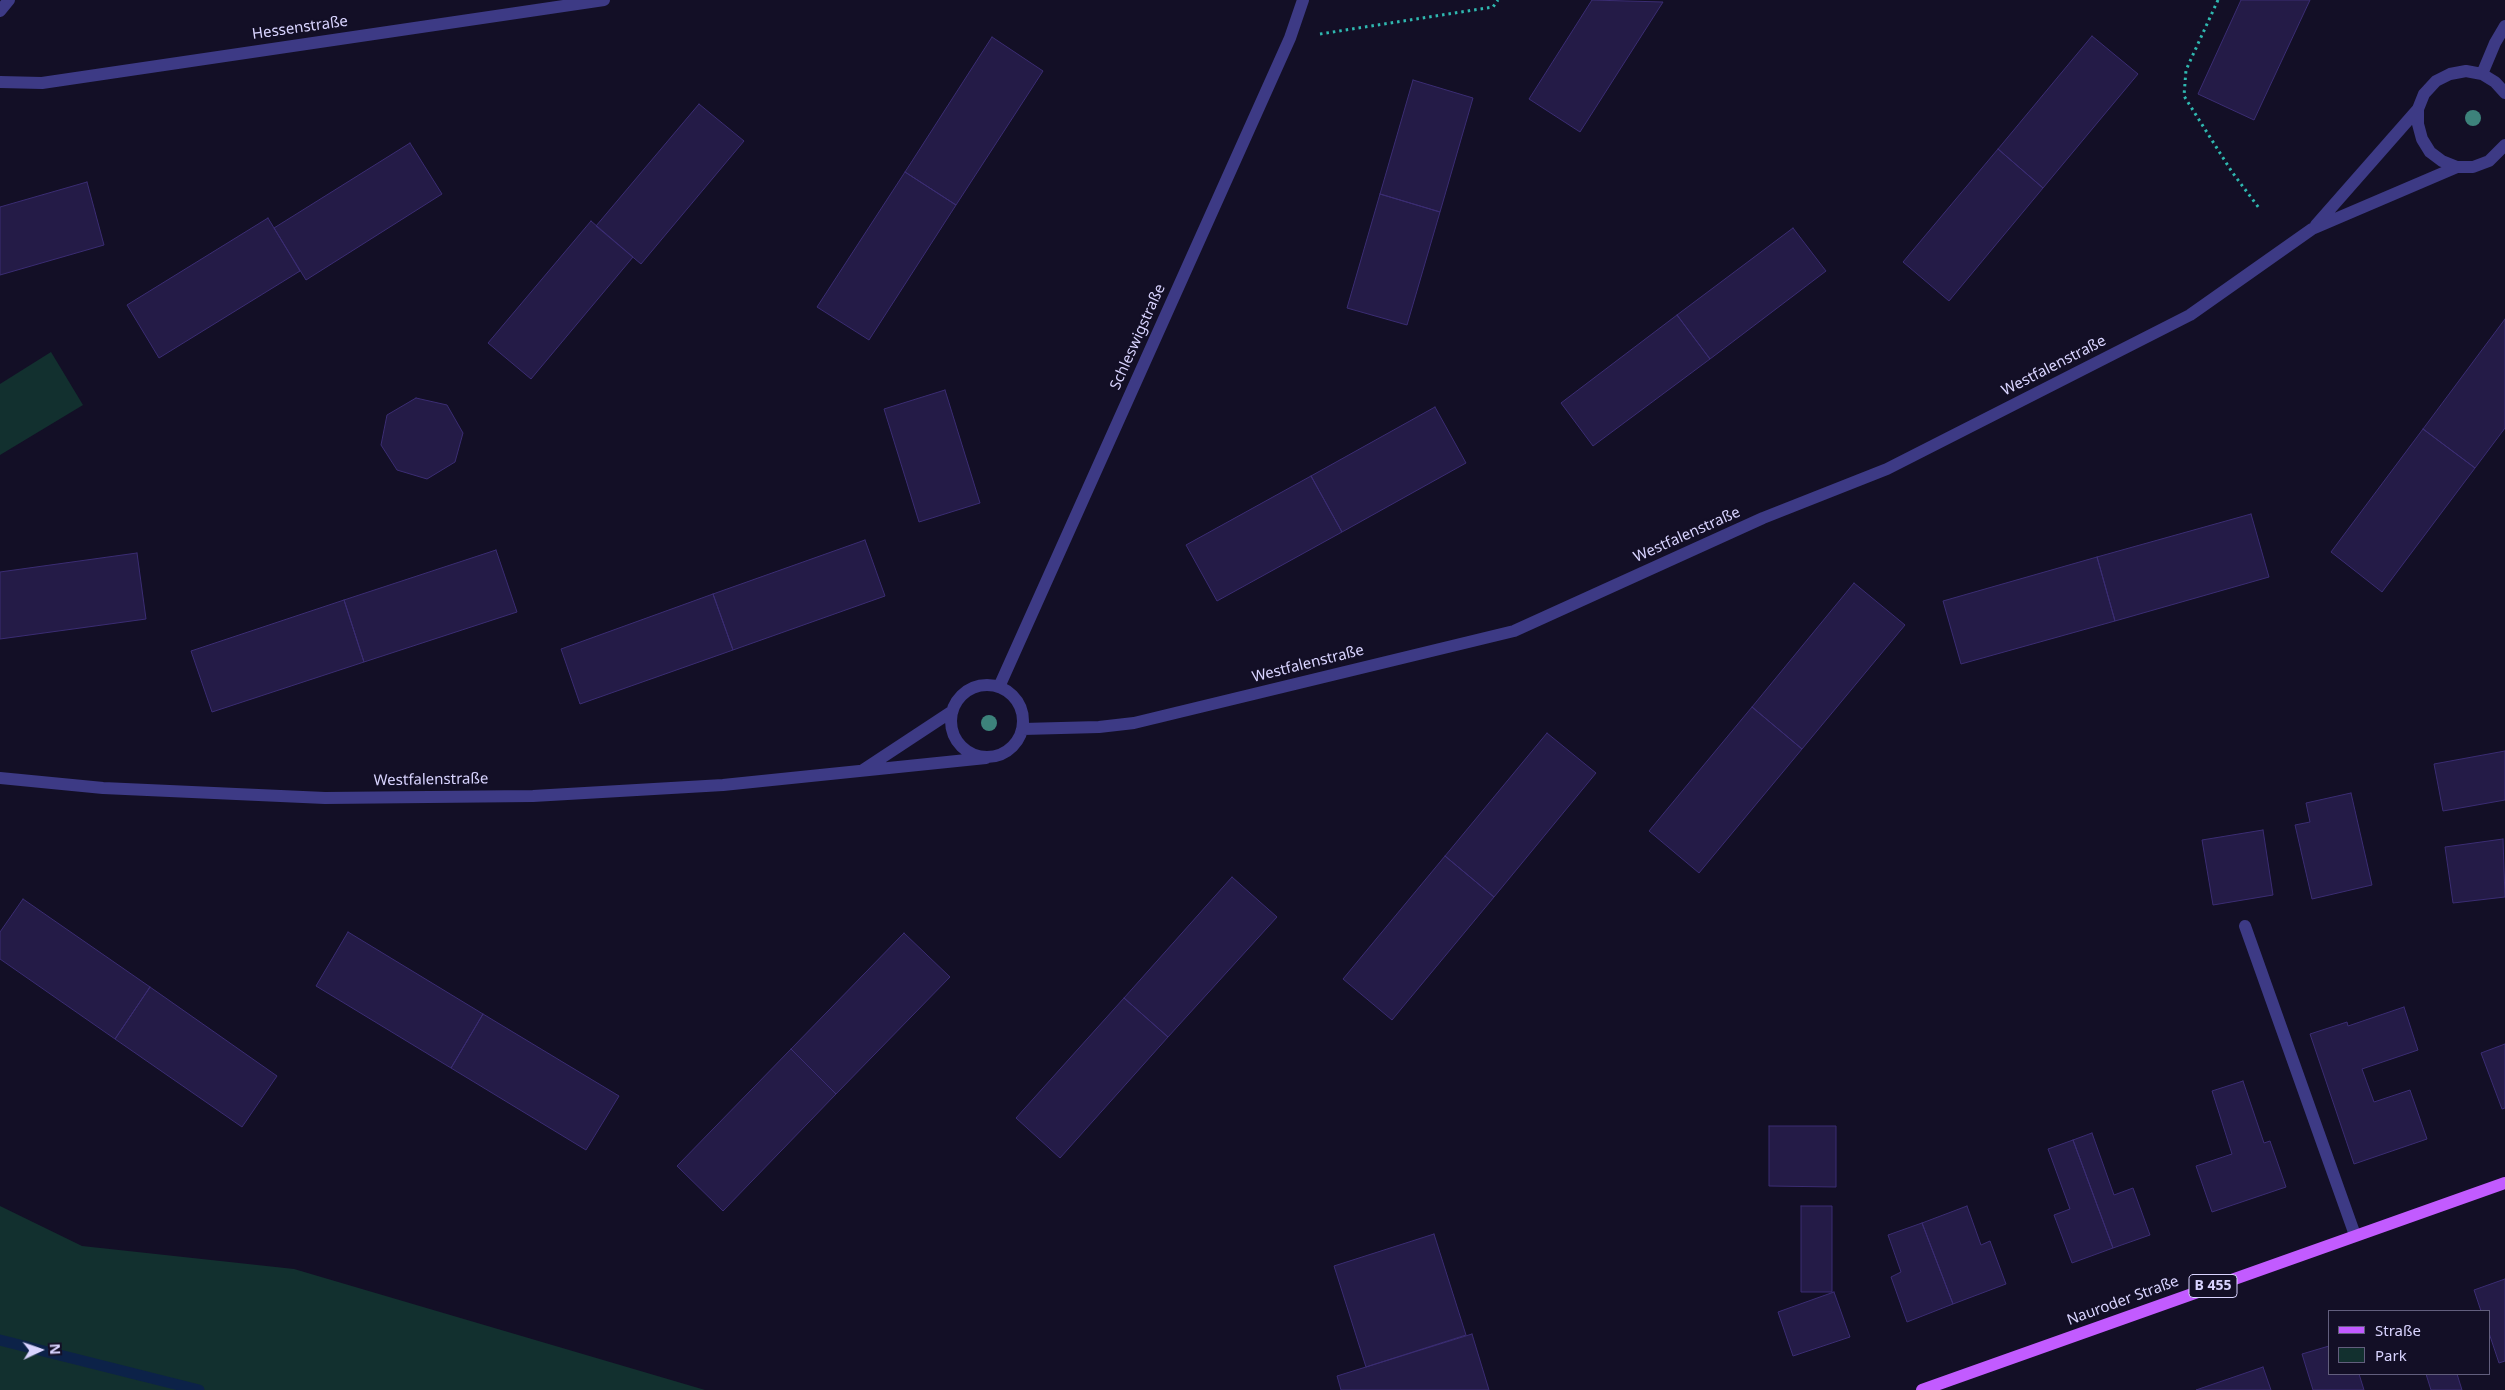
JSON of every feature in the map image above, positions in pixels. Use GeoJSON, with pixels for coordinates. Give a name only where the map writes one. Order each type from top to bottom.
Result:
{"type":"FeatureCollection","features":[{"type":"Feature","properties":{"kind":"main road","name":"Nauroder Straße"},"geometry":{"type":"LineString","coordinates":[[1922,1390],[2505,1183]]}},
{"type":"Feature","properties":{"kind":"street"},"geometry":{"type":"LineString","coordinates":[[0,11],[9,0]]}},
{"type":"Feature","properties":{"kind":"street","name":"Hessenstraße"},"geometry":{"type":"LineString","coordinates":[[0,82],[42,83],[604,0]]}},
{"type":"Feature","properties":{"kind":"street","name":"Schleswigstraße"},"geometry":{"type":"LineString","coordinates":[[999,687],[1290,38],[1304,0]]}},
{"type":"Feature","properties":{"kind":"street"},"geometry":{"type":"LineString","coordinates":[[2505,26],[2495,43],[2482,74],[2495,82],[2505,93]]}},
{"type":"Feature","properties":{"kind":"street","name":"Westfalenstraße"},"geometry":{"type":"LineString","coordinates":[[2312,229],[2418,109],[2424,94],[2436,81],[2458,73],[2482,74]]}},
{"type":"Feature","properties":{"kind":"street"},"geometry":{"type":"LineString","coordinates":[[2418,109],[2418,124],[2422,139],[2430,152],[2442,162],[2457,167]]}},
{"type":"Feature","properties":{"kind":"street","name":"Westfalenstraße"},"geometry":{"type":"LineString","coordinates":[[1022,729],[1099,728],[1134,723],[1514,631],[1763,518],[1887,469],[2190,315],[2312,229],[2457,167],[2473,166],[2489,161],[2505,145]]}},
{"type":"Feature","properties":{"kind":"street"},"geometry":{"type":"LineString","coordinates":[[987,685],[999,687],[1016,699],[1023,718],[1018,741],[1009,750],[998,756],[986,758],[975,756],[958,743],[952,734],[951,712],[965,692],[975,687],[987,685]]}},
{"type":"Feature","properties":{"kind":"street","name":"Westfalenstraße"},"geometry":{"type":"LineString","coordinates":[[861,772],[951,712]]}},
{"type":"Feature","properties":{"kind":"street","name":"Westfalenstraße"},"geometry":{"type":"LineString","coordinates":[[0,778],[103,788],[335,798],[533,796],[723,784],[861,772],[986,758]]}},
{"type":"Feature","properties":{"kind":"street"},"geometry":{"type":"LineString","coordinates":[[2245,926],[2355,1235]]}},
{"type":"Feature","properties":{"kind":"path"},"geometry":{"type":"LineString","coordinates":[[1290,38],[1493,7],[1498,0]]}},
{"type":"Feature","properties":{"kind":"path"},"geometry":{"type":"LineString","coordinates":[[2218,0],[2186,70],[2184,96],[2232,172],[2259,208]]}},
{"type":"Feature","properties":{"kind":"green space"},"geometry":{"type":"Polygon","coordinates":[[[51,352],[83,405],[0,455],[0,384],[51,352]]]}},
{"type":"Feature","properties":{"kind":"green space"},"geometry":{"type":"Polygon","coordinates":[[[0,1206],[82,1246],[294,1269],[705,1390],[0,1390],[0,1206]]]}},
{"type":"Feature","properties":{"kind":"building"},"geometry":{"type":"Polygon","coordinates":[[[1592,0],[1663,2],[1580,132],[1529,99],[1592,0]]]}},
{"type":"Feature","properties":{"kind":"building"},"geometry":{"type":"Polygon","coordinates":[[[2241,0],[2310,0],[2254,120],[2198,94],[2241,0]]]}},
{"type":"Feature","properties":{"kind":"building"},"geometry":{"type":"Polygon","coordinates":[[[2092,36],[2138,74],[2043,188],[1998,149],[2092,36]]]}},
{"type":"Feature","properties":{"kind":"building"},"geometry":{"type":"Polygon","coordinates":[[[992,37],[1043,71],[956,205],[905,172],[992,37]]]}},
{"type":"Feature","properties":{"kind":"building"},"geometry":{"type":"Polygon","coordinates":[[[1413,80],[1473,98],[1440,212],[1380,194],[1413,80]]]}},
{"type":"Feature","properties":{"kind":"building"},"geometry":{"type":"Polygon","coordinates":[[[699,104],[744,141],[641,264],[596,226],[699,104]]]}},
{"type":"Feature","properties":{"kind":"building"},"geometry":{"type":"Polygon","coordinates":[[[410,143],[442,194],[306,280],[274,228],[410,143]]]}},
{"type":"Feature","properties":{"kind":"building"},"geometry":{"type":"Polygon","coordinates":[[[1998,149],[2043,188],[1949,301],[1903,262],[1998,149]]]}},
{"type":"Feature","properties":{"kind":"building"},"geometry":{"type":"Polygon","coordinates":[[[905,172],[956,205],[869,340],[817,307],[905,172]]]}},
{"type":"Feature","properties":{"kind":"building"},"geometry":{"type":"Polygon","coordinates":[[[87,182],[104,245],[0,275],[0,207],[87,182]]]}},
{"type":"Feature","properties":{"kind":"building"},"geometry":{"type":"Polygon","coordinates":[[[1380,194],[1440,212],[1407,325],[1347,308],[1380,194]]]}},
{"type":"Feature","properties":{"kind":"building"},"geometry":{"type":"Polygon","coordinates":[[[268,218],[300,271],[159,358],[127,305],[268,218]]]}},
{"type":"Feature","properties":{"kind":"building"},"geometry":{"type":"Polygon","coordinates":[[[591,221],[633,257],[531,379],[488,343],[591,221]]]}},
{"type":"Feature","properties":{"kind":"building"},"geometry":{"type":"Polygon","coordinates":[[[1793,228],[1826,271],[1710,359],[1677,315],[1793,228]]]}},
{"type":"Feature","properties":{"kind":"building"},"geometry":{"type":"Polygon","coordinates":[[[1677,315],[1710,359],[1593,446],[1561,403],[1677,315]]]}},
{"type":"Feature","properties":{"kind":"building"},"geometry":{"type":"Polygon","coordinates":[[[2505,319],[2505,428],[2475,468],[2423,429],[2505,319]]]}},
{"type":"Feature","properties":{"kind":"building"},"geometry":{"type":"Polygon","coordinates":[[[945,390],[980,503],[919,522],[884,409],[945,390]]]}},
{"type":"Feature","properties":{"kind":"building"},"geometry":{"type":"Polygon","coordinates":[[[416,398],[447,405],[463,433],[455,462],[427,479],[397,470],[381,445],[387,415],[416,398]]]}},
{"type":"Feature","properties":{"kind":"building"},"geometry":{"type":"Polygon","coordinates":[[[1435,407],[1466,463],[1342,532],[1311,476],[1435,407]]]}},
{"type":"Feature","properties":{"kind":"building"},"geometry":{"type":"Polygon","coordinates":[[[2423,429],[2475,468],[2382,592],[2331,552],[2423,429]]]}},
{"type":"Feature","properties":{"kind":"building"},"geometry":{"type":"Polygon","coordinates":[[[1311,476],[1342,532],[1217,601],[1186,545],[1311,476]]]}},
{"type":"Feature","properties":{"kind":"building"},"geometry":{"type":"Polygon","coordinates":[[[2251,514],[2269,577],[2115,621],[2097,557],[2251,514]]]}},
{"type":"Feature","properties":{"kind":"building"},"geometry":{"type":"Polygon","coordinates":[[[865,540],[885,596],[733,650],[713,594],[865,540]]]}},
{"type":"Feature","properties":{"kind":"building"},"geometry":{"type":"Polygon","coordinates":[[[496,550],[517,612],[364,662],[344,600],[496,550]]]}},
{"type":"Feature","properties":{"kind":"building"},"geometry":{"type":"Polygon","coordinates":[[[137,553],[146,619],[0,639],[0,572],[137,553]]]}},
{"type":"Feature","properties":{"kind":"building"},"geometry":{"type":"Polygon","coordinates":[[[2097,557],[2115,621],[1961,664],[1943,601],[2097,557]]]}},
{"type":"Feature","properties":{"kind":"building"},"geometry":{"type":"Polygon","coordinates":[[[1854,583],[1905,625],[1802,749],[1752,707],[1854,583]]]}},
{"type":"Feature","properties":{"kind":"building"},"geometry":{"type":"Polygon","coordinates":[[[713,594],[733,650],[580,704],[561,649],[713,594]]]}},
{"type":"Feature","properties":{"kind":"building"},"geometry":{"type":"Polygon","coordinates":[[[344,600],[364,662],[212,712],[191,651],[344,600]]]}},
{"type":"Feature","properties":{"kind":"building"},"geometry":{"type":"Polygon","coordinates":[[[1752,707],[1802,749],[1699,873],[1649,831],[1752,707]]]}},
{"type":"Feature","properties":{"kind":"building"},"geometry":{"type":"Polygon","coordinates":[[[1547,733],[1596,773],[1494,897],[1445,856],[1547,733]]]}},
{"type":"Feature","properties":{"kind":"building"},"geometry":{"type":"Polygon","coordinates":[[[2505,751],[2505,800],[2443,811],[2434,764],[2505,751]]]}},
{"type":"Feature","properties":{"kind":"building"},"geometry":{"type":"Polygon","coordinates":[[[2351,793],[2372,885],[2312,899],[2295,825],[2310,822],[2306,803],[2351,793]]]}},
{"type":"Feature","properties":{"kind":"building"},"geometry":{"type":"Polygon","coordinates":[[[2263,830],[2273,895],[2213,905],[2202,840],[2263,830]]]}},
{"type":"Feature","properties":{"kind":"building"},"geometry":{"type":"Polygon","coordinates":[[[2503,839],[2505,897],[2453,903],[2445,847],[2503,839]]]}},
{"type":"Feature","properties":{"kind":"building"},"geometry":{"type":"Polygon","coordinates":[[[1445,856],[1494,897],[1392,1020],[1343,979],[1445,856]]]}},
{"type":"Feature","properties":{"kind":"building"},"geometry":{"type":"Polygon","coordinates":[[[1232,877],[1277,917],[1168,1037],[1124,998],[1232,877]]]}},
{"type":"Feature","properties":{"kind":"building"},"geometry":{"type":"Polygon","coordinates":[[[23,899],[150,987],[115,1039],[0,959],[0,932],[23,899]]]}},
{"type":"Feature","properties":{"kind":"building"},"geometry":{"type":"Polygon","coordinates":[[[348,932],[483,1014],[451,1068],[316,986],[348,932]]]}},
{"type":"Feature","properties":{"kind":"building"},"geometry":{"type":"Polygon","coordinates":[[[904,933],[950,977],[836,1094],[791,1049],[904,933]]]}},
{"type":"Feature","properties":{"kind":"building"},"geometry":{"type":"Polygon","coordinates":[[[150,987],[277,1076],[242,1127],[115,1039],[150,987]]]}},
{"type":"Feature","properties":{"kind":"building"},"geometry":{"type":"Polygon","coordinates":[[[1124,998],[1168,1037],[1060,1158],[1016,1118],[1124,998]]]}},
{"type":"Feature","properties":{"kind":"building"},"geometry":{"type":"Polygon","coordinates":[[[2404,1007],[2418,1050],[2362,1069],[2374,1102],[2410,1090],[2427,1139],[2354,1164],[2310,1034],[2347,1022],[2348,1026],[2404,1007]]]}},
{"type":"Feature","properties":{"kind":"building"},"geometry":{"type":"Polygon","coordinates":[[[483,1014],[619,1096],[586,1150],[451,1068],[483,1014]]]}},
{"type":"Feature","properties":{"kind":"building"},"geometry":{"type":"Polygon","coordinates":[[[2505,1044],[2505,1108],[2502,1109],[2481,1053],[2505,1044]]]}},
{"type":"Feature","properties":{"kind":"building"},"geometry":{"type":"Polygon","coordinates":[[[791,1049],[836,1094],[723,1211],[677,1166],[791,1049]]]}},
{"type":"Feature","properties":{"kind":"building"},"geometry":{"type":"Polygon","coordinates":[[[2243,1081],[2264,1143],[2270,1141],[2286,1187],[2212,1212],[2196,1166],[2232,1154],[2212,1091],[2243,1081]]]}},
{"type":"Feature","properties":{"kind":"building"},"geometry":{"type":"Polygon","coordinates":[[[1769,1126],[1836,1126],[1836,1187],[1769,1186],[1769,1126]]]}},
{"type":"Feature","properties":{"kind":"building"},"geometry":{"type":"Polygon","coordinates":[[[2092,1133],[2114,1195],[2133,1188],[2150,1235],[2113,1248],[2073,1140],[2092,1133]]]}},
{"type":"Feature","properties":{"kind":"building"},"geometry":{"type":"Polygon","coordinates":[[[2073,1140],[2113,1248],[2072,1263],[2054,1215],[2070,1209],[2048,1149],[2073,1140]]]}},
{"type":"Feature","properties":{"kind":"building"},"geometry":{"type":"Polygon","coordinates":[[[1801,1206],[1832,1206],[1832,1292],[1801,1292],[1801,1206]]]}},
{"type":"Feature","properties":{"kind":"building"},"geometry":{"type":"Polygon","coordinates":[[[1967,1206],[1981,1245],[1990,1241],[2006,1284],[1953,1304],[1922,1223],[1967,1206]]]}},
{"type":"Feature","properties":{"kind":"building"},"geometry":{"type":"Polygon","coordinates":[[[1922,1223],[1953,1304],[1907,1322],[1891,1277],[1901,1272],[1888,1235],[1922,1223]]]}},
{"type":"Feature","properties":{"kind":"building"},"geometry":{"type":"Polygon","coordinates":[[[1434,1234],[1466,1335],[1366,1367],[1334,1266],[1434,1234]]]}},
{"type":"Feature","properties":{"kind":"building"},"geometry":{"type":"Polygon","coordinates":[[[2505,1279],[2505,1361],[2499,1363],[2490,1336],[2490,1310],[2481,1310],[2474,1290],[2505,1279]]]}},
{"type":"Feature","properties":{"kind":"building"},"geometry":{"type":"Polygon","coordinates":[[[1834,1292],[1850,1337],[1793,1356],[1778,1312],[1834,1292]]]}},
{"type":"Feature","properties":{"kind":"building"},"geometry":{"type":"Polygon","coordinates":[[[1472,1334],[1489,1390],[1341,1390],[1337,1376],[1472,1334]]]}},
{"type":"Feature","properties":{"kind":"building"},"geometry":{"type":"Polygon","coordinates":[[[2328,1346],[2328,1375],[2359,1375],[2364,1390],[2313,1390],[2302,1354],[2328,1346]]]}},
{"type":"Feature","properties":{"kind":"building"},"geometry":{"type":"Polygon","coordinates":[[[2263,1367],[2271,1390],[2196,1390],[2263,1367]]]}},
{"type":"Feature","properties":{"kind":"building"},"geometry":{"type":"Polygon","coordinates":[[[2426,1375],[2457,1375],[2462,1390],[2431,1390],[2426,1375]]]}},
{"type":"Feature","properties":{"kind":"waterway"},"geometry":{"type":"LineString","coordinates":[[0,1340],[199,1390]]}}]}
